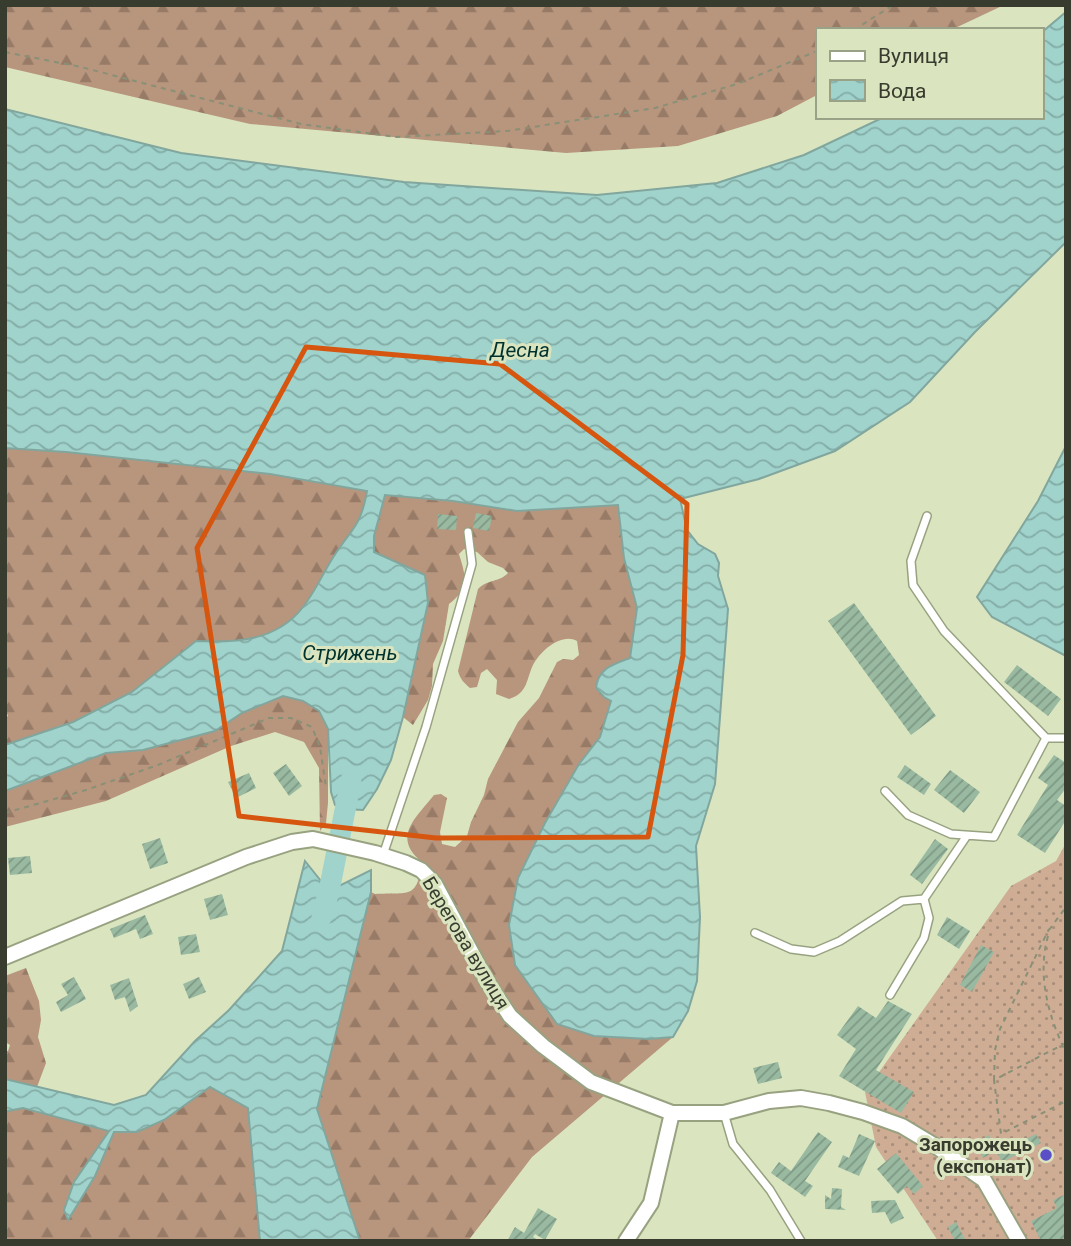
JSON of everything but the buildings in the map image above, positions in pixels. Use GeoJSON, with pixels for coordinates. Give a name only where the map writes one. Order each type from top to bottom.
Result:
{"type":"FeatureCollection","features":[{"type":"Feature","properties":{"kind":"street","name":"Берегова вулиця"},"geometry":{"type":"LineString","coordinates":[[5,957],[246,857],[292,842],[313,839],[379,855],[421,870],[435,884],[488,983],[510,1016],[543,1046],[591,1082],[672,1112],[724,1113],[769,1101],[800,1098],[863,1112],[902,1126],[984,1180],[1019,1241]]}},
{"type":"Feature","properties":{"kind":"street"},"geometry":{"type":"LineString","coordinates":[[626,1241],[651,1203],[672,1112]]}},
{"type":"Feature","properties":{"kind":"lane"},"geometry":{"type":"LineString","coordinates":[[927,516],[911,561],[913,585],[944,631],[1046,738],[1066,738]]}},
{"type":"Feature","properties":{"kind":"lane"},"geometry":{"type":"LineString","coordinates":[[379,855],[426,727],[472,564],[468,532]]}},
{"type":"Feature","properties":{"kind":"lane"},"geometry":{"type":"LineString","coordinates":[[885,792],[908,815],[951,834],[994,837],[1046,738]]}},
{"type":"Feature","properties":{"kind":"lane"},"geometry":{"type":"LineString","coordinates":[[890,995],[924,938],[929,918],[924,899],[966,836]]}},
{"type":"Feature","properties":{"kind":"lane"},"geometry":{"type":"LineString","coordinates":[[755,933],[791,949],[814,952],[840,942],[902,901],[924,899]]}},
{"type":"Feature","properties":{"kind":"lane"},"geometry":{"type":"LineString","coordinates":[[724,1113],[733,1144],[770,1190],[800,1241]]}},
{"type":"Feature","properties":{"kind":"path"},"geometry":{"type":"LineString","coordinates":[[856,28],[893,5]]}},
{"type":"Feature","properties":{"kind":"path"},"geometry":{"type":"LineString","coordinates":[[5,51],[81,67],[301,124],[396,136],[507,131],[655,108],[737,84],[816,51]]}},
{"type":"Feature","properties":{"kind":"path"},"geometry":{"type":"LineString","coordinates":[[5,813],[86,790],[158,765],[268,718],[291,718],[312,727],[320,747],[326,787]]}},
{"type":"Feature","properties":{"kind":"path"},"geometry":{"type":"LineString","coordinates":[[1066,907],[1049,929],[1000,1030],[995,1050],[994,1080],[1001,1134],[1066,1101]]}},
{"type":"Feature","properties":{"kind":"path"},"geometry":{"type":"LineString","coordinates":[[1049,929],[1043,973],[1052,1021],[1066,1053]]}},
{"type":"Feature","properties":{"kind":"path"},"geometry":{"type":"LineString","coordinates":[[994,1080],[1064,1044]]}},
{"type":"Feature","properties":{"kind":"highlighted area"},"geometry":{"type":"Polygon","coordinates":[[[306,347],[500,364],[687,504],[683,655],[648,837],[436,838],[239,816],[197,548],[306,347]]]}},
{"type":"Feature","properties":{"kind":"shaded area"},"geometry":{"type":"Polygon","coordinates":[[[1066,843],[1066,1241],[938,1241],[876,1147],[865,1092],[1011,886],[1056,861],[1066,843]]]}},
{"type":"Feature","properties":{"kind":"green space"},"geometry":{"type":"Polygon","coordinates":[[[5,5],[1004,5],[955,28],[816,28],[816,96],[777,116],[678,146],[566,153],[250,124],[5,67],[5,5]]]}},
{"type":"Feature","properties":{"kind":"green space"},"geometry":{"type":"Polygon","coordinates":[[[5,448],[270,474],[367,490],[362,512],[355,526],[316,589],[304,607],[281,627],[255,638],[196,641],[132,692],[73,722],[5,745],[5,718],[8,716],[5,709],[5,448]]]}},
{"type":"Feature","properties":{"kind":"green space"},"geometry":{"type":"Polygon","coordinates":[[[385,495],[453,501],[517,511],[619,505],[624,558],[637,608],[630,658],[616,663],[604,697],[611,701],[600,737],[579,764],[595,1036],[649,1039],[673,1037],[532,1157],[468,1241],[360,1241],[317,1110],[371,892],[403,893],[414,888],[422,862],[413,853],[407,836],[414,820],[434,795],[441,794],[447,798],[440,832],[442,844],[455,847],[467,836],[488,779],[518,722],[539,698],[557,662],[563,659],[573,660],[579,655],[577,641],[565,639],[552,644],[536,660],[523,690],[509,699],[496,694],[497,680],[487,669],[481,673],[477,687],[470,688],[461,679],[458,671],[478,589],[508,573],[488,562],[477,552],[464,549],[459,554],[464,576],[463,587],[449,604],[443,641],[433,664],[428,700],[413,725],[403,717],[428,603],[425,575],[374,552],[374,536],[385,495]]]}},
{"type":"Feature","properties":{"kind":"green space"},"geometry":{"type":"Polygon","coordinates":[[[283,696],[303,701],[319,711],[328,729],[328,803],[326,823],[320,831],[319,768],[304,742],[275,732],[231,746],[106,801],[5,827],[5,791],[106,753],[143,750],[215,731],[242,713],[283,696]]]}},
{"type":"Feature","properties":{"kind":"green space"},"geometry":{"type":"Polygon","coordinates":[[[26,968],[39,1001],[41,1020],[38,1037],[46,1063],[37,1087],[5,1079],[5,1051],[8,1051],[10,1045],[5,1042],[5,976],[26,968]]]}},
{"type":"Feature","properties":{"kind":"green space"},"geometry":{"type":"Polygon","coordinates":[[[210,1087],[248,1108],[260,1241],[5,1241],[5,1115],[8,1111],[23,1108],[109,1131],[74,1182],[64,1210],[68,1220],[95,1176],[114,1132],[137,1132],[163,1120],[210,1087]]]}},
{"type":"Feature","properties":{"kind":"water","name":"Десна"},"geometry":{"type":"Polygon","coordinates":[[[1066,12],[1066,242],[975,332],[910,402],[835,451],[759,479],[680,499],[687,530],[698,544],[715,554],[719,563],[718,576],[728,609],[715,784],[696,846],[700,917],[697,981],[688,1011],[673,1037],[649,1039],[594,1036],[557,1024],[515,965],[509,925],[518,878],[545,823],[579,764],[600,737],[611,701],[596,688],[597,681],[603,671],[630,658],[637,608],[624,558],[618,505],[517,511],[453,501],[385,495],[374,536],[374,552],[425,575],[428,603],[391,760],[363,810],[345,809],[335,805],[331,792],[328,729],[319,711],[303,701],[283,696],[242,713],[215,731],[143,750],[106,753],[5,791],[5,745],[73,722],[132,692],[196,641],[255,638],[281,627],[293,618],[355,527],[362,513],[367,491],[270,474],[5,448],[5,109],[181,153],[404,182],[597,195],[717,183],[804,155],[880,119],[1043,119],[1043,31],[1066,12]]]}},
{"type":"Feature","properties":{"kind":"water"},"geometry":{"type":"Polygon","coordinates":[[[1066,446],[1066,656],[992,617],[977,597],[1038,501],[1066,446]]]}},
{"type":"Feature","properties":{"kind":"water"},"geometry":{"type":"Polygon","coordinates":[[[305,861],[329,891],[371,870],[371,892],[317,1109],[360,1241],[260,1241],[248,1108],[210,1087],[164,1120],[137,1132],[114,1132],[95,1176],[68,1220],[64,1210],[74,1182],[109,1131],[23,1108],[8,1111],[5,1115],[5,1079],[114,1105],[146,1095],[282,951],[305,861]]]}},
{"type":"Feature","properties":{"kind":"waterway","name":"Стрижень"},"geometry":{"type":"LineString","coordinates":[[322,916],[351,780]]}},
{"type":"Feature","properties":{"kind":"place","name":"Запорожець (експонат)"},"geometry":{"type":"Point","coordinates":[1046,1155]}}]}
